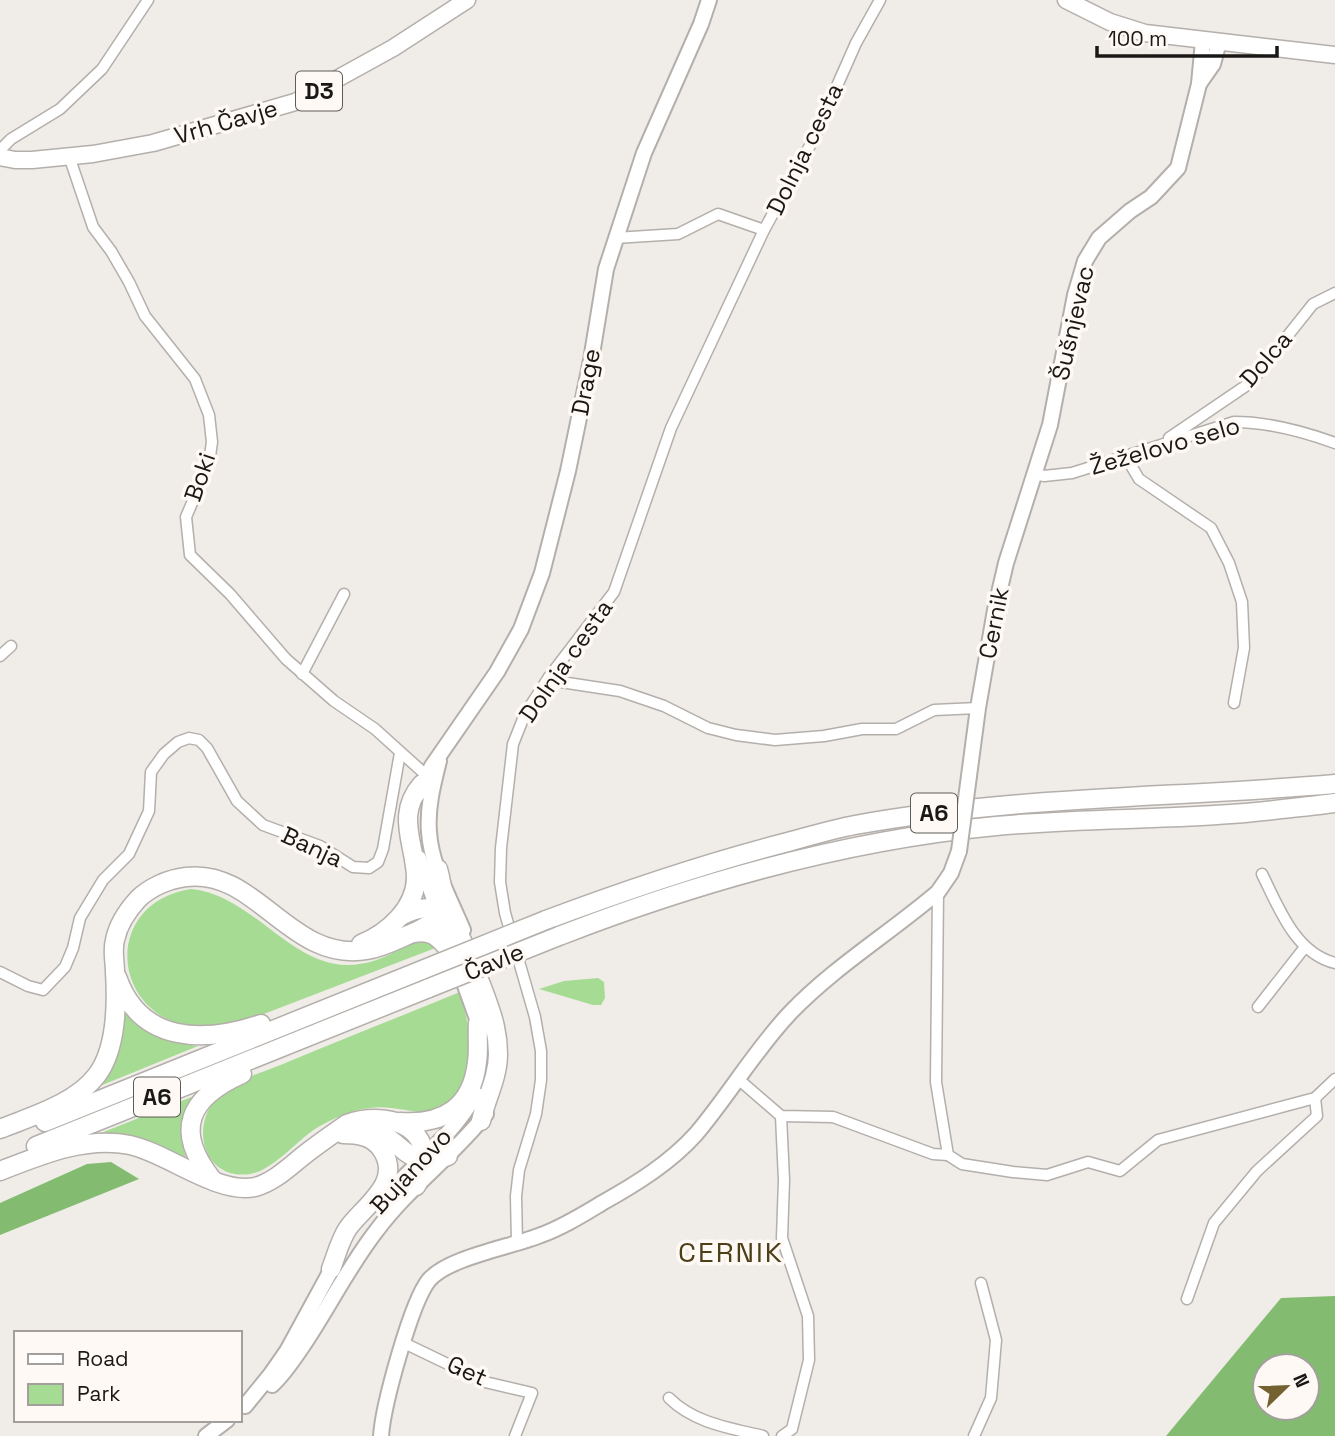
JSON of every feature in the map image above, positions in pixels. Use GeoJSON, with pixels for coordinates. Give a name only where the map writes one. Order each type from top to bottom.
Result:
{"type":"FeatureCollection","features":[{"type":"Feature","properties":{"kind":"highway"},"geometry":{"type":"LineString","coordinates":[[401,916],[415,885],[408,820],[412,797],[424,780]]}},
{"type":"Feature","properties":{"kind":"highway","name":"Čavle"},"geometry":{"type":"LineString","coordinates":[[420,966],[545,917],[671,875],[853,826],[990,806],[1335,784]]}},
{"type":"Feature","properties":{"kind":"highway","name":"Čavle"},"geometry":{"type":"LineString","coordinates":[[431,992],[557,937],[679,894],[859,846],[995,826],[1244,813],[1335,803]]}},
{"type":"Feature","properties":{"kind":"highway"},"geometry":{"type":"LineString","coordinates":[[408,935],[432,923],[439,913],[443,895],[438,869]]}},
{"type":"Feature","properties":{"kind":"highway"},"geometry":{"type":"LineString","coordinates":[[0,1129],[55,1106],[94,1078],[105,1061],[113,1033],[114,942],[117,932],[128,911],[143,895],[165,882],[187,877],[205,877],[227,884],[248,895],[301,936],[318,945],[365,950],[422,931],[442,940],[452,953]]}},
{"type":"Feature","properties":{"kind":"highway"},"geometry":{"type":"LineString","coordinates":[[337,948],[368,941],[401,916],[422,909],[447,916],[457,929],[497,1034],[496,1075],[481,1121]]}},
{"type":"Feature","properties":{"kind":"highway"},"geometry":{"type":"LineString","coordinates":[[115,971],[128,1000],[149,1022],[166,1031],[183,1035],[211,1036],[262,1023],[420,966]]}},
{"type":"Feature","properties":{"kind":"highway","name":"A6"},"geometry":{"type":"LineString","coordinates":[[0,1140],[420,966]]}},
{"type":"Feature","properties":{"kind":"highway"},"geometry":{"type":"LineString","coordinates":[[212,1179],[193,1148],[190,1124],[199,1103],[212,1090],[253,1069],[431,992]]}},
{"type":"Feature","properties":{"kind":"highway","name":"A6"},"geometry":{"type":"LineString","coordinates":[[0,1160],[431,992]]}},
{"type":"Feature","properties":{"kind":"highway"},"geometry":{"type":"LineString","coordinates":[[0,1171],[62,1148],[111,1143],[142,1148],[236,1188],[261,1185],[272,1180],[311,1149],[354,1121],[378,1119],[419,1123],[453,1111],[464,1100],[475,1076],[478,1023]]}},
{"type":"Feature","properties":{"kind":"highway"},"geometry":{"type":"LineString","coordinates":[[398,1121],[418,1138],[423,1151],[423,1171],[416,1186]]}},
{"type":"Feature","properties":{"kind":"highway"},"geometry":{"type":"LineString","coordinates":[[311,1149],[358,1129],[379,1132],[416,1159],[448,1156]]}},
{"type":"Feature","properties":{"kind":"highway"},"geometry":{"type":"LineString","coordinates":[[331,1269],[348,1229],[382,1189],[388,1174],[384,1152],[374,1141],[361,1135],[343,1134]]}},
{"type":"Feature","properties":{"kind":"main road","name":"Vrh Čavje"},"geometry":{"type":"LineString","coordinates":[[0,157],[15,160],[69,156],[153,143],[295,102],[381,55],[467,0]]}},
{"type":"Feature","properties":{"kind":"main road","name":"Drage"},"geometry":{"type":"LineString","coordinates":[[439,913],[414,841],[413,816],[424,780],[497,672],[521,629],[542,573],[568,471],[606,269],[615,238],[644,153],[709,0]]}},
{"type":"Feature","properties":{"kind":"main road"},"geometry":{"type":"LineString","coordinates":[[1066,0],[1110,22],[1145,33],[1335,55]]}},
{"type":"Feature","properties":{"kind":"main road","name":"Šušnjevac"},"geometry":{"type":"LineString","coordinates":[[1035,474],[1050,425],[1073,306],[1085,261],[1099,238],[1151,197],[1178,168],[1199,84],[1213,64],[1211,41]]}},
{"type":"Feature","properties":{"kind":"main road","name":"Cernik"},"geometry":{"type":"LineString","coordinates":[[938,892],[951,873],[959,851],[978,708],[995,610],[1006,563],[1035,474]]}},
{"type":"Feature","properties":{"kind":"main road","name":"Drage"},"geometry":{"type":"LineString","coordinates":[[440,753],[431,794],[428,823],[430,841],[438,869],[468,942]]}},
{"type":"Feature","properties":{"kind":"main road"},"geometry":{"type":"LineString","coordinates":[[381,1436],[384,1413],[404,1343],[419,1297],[430,1280],[458,1262],[564,1226],[675,1154],[695,1135],[782,1021],[817,987],[938,892]]}},
{"type":"Feature","properties":{"kind":"main road","name":"Bujanovo"},"geometry":{"type":"LineString","coordinates":[[242,1408],[271,1374],[331,1269],[368,1216],[393,1188],[424,1160],[461,1117],[476,1094],[484,1072],[485,1051],[478,1023],[439,913]]}},
{"type":"Feature","properties":{"kind":"main road","name":"Bujanovo"},"geometry":{"type":"LineString","coordinates":[[242,1408],[279,1379],[318,1324],[376,1230],[416,1186],[469,1136],[495,1099],[501,1085],[505,1052],[502,1031],[468,942]]}},
{"type":"Feature","properties":{"kind":"main road"},"geometry":{"type":"LineString","coordinates":[[206,1436],[224,1422]]}},
{"type":"Feature","properties":{"kind":"street"},"geometry":{"type":"LineString","coordinates":[[0,149],[60,108],[102,69],[148,0]]}},
{"type":"Feature","properties":{"kind":"street","name":"Dolnja cesta"},"geometry":{"type":"LineString","coordinates":[[517,1243],[516,1196],[519,1170],[536,1114],[541,1080],[541,1051],[535,1017],[505,913],[500,882],[501,848],[513,744],[525,714],[549,677],[614,592],[671,428],[764,230],[813,140],[856,43],[880,0]]}},
{"type":"Feature","properties":{"kind":"street","name":"Boki"},"geometry":{"type":"LineString","coordinates":[[69,156],[93,227],[130,282],[145,316],[195,379],[209,415],[212,442],[209,463],[186,517],[190,555],[230,594],[286,659],[334,701],[375,729],[424,780]]}},
{"type":"Feature","properties":{"kind":"street"},"geometry":{"type":"LineString","coordinates":[[615,238],[678,234],[718,215],[764,230]]}},
{"type":"Feature","properties":{"kind":"street","name":"Dolca"},"geometry":{"type":"LineString","coordinates":[[1159,446],[1250,383],[1313,304],[1335,293]]}},
{"type":"Feature","properties":{"kind":"street","name":"Žeželovo selo"},"geometry":{"type":"LineString","coordinates":[[1035,474],[1059,476],[1234,422],[1301,431],[1335,443]]}},
{"type":"Feature","properties":{"kind":"street"},"geometry":{"type":"LineString","coordinates":[[1126,457],[1139,479],[1211,528],[1229,563],[1242,602],[1244,648],[1234,703]]}},
{"type":"Feature","properties":{"kind":"street"},"geometry":{"type":"LineString","coordinates":[[302,674],[344,594]]}},
{"type":"Feature","properties":{"kind":"street"},"geometry":{"type":"LineString","coordinates":[[0,656],[11,646]]}},
{"type":"Feature","properties":{"kind":"street"},"geometry":{"type":"LineString","coordinates":[[549,677],[562,682],[620,691],[664,706],[708,728],[775,740],[824,736],[862,729],[895,729],[934,710],[978,708]]}},
{"type":"Feature","properties":{"kind":"street","name":"Banja"},"geometry":{"type":"LineString","coordinates":[[0,972],[28,986],[43,990],[65,967],[80,918],[103,880],[129,854],[140,835],[149,811],[152,772],[164,754],[177,742],[189,738],[199,740],[207,748],[237,801],[262,825],[320,846],[353,867],[369,868],[377,862],[383,849],[400,753]]}},
{"type":"Feature","properties":{"kind":"street"},"geometry":{"type":"LineString","coordinates":[[1262,874],[1287,924],[1305,947],[1324,960],[1335,963]]}},
{"type":"Feature","properties":{"kind":"street"},"geometry":{"type":"LineString","coordinates":[[938,892],[936,1082],[948,1155]]}},
{"type":"Feature","properties":{"kind":"street"},"geometry":{"type":"LineString","coordinates":[[1258,1007],[1305,947]]}},
{"type":"Feature","properties":{"kind":"street"},"geometry":{"type":"LineString","coordinates":[[737,1079],[781,1116],[832,1117],[933,1154],[948,1155],[962,1164],[1047,1175],[1088,1162],[1121,1171],[1158,1140],[1315,1098],[1335,1079]]}},
{"type":"Feature","properties":{"kind":"street"},"geometry":{"type":"LineString","coordinates":[[1187,1299],[1214,1223],[1258,1171],[1317,1116],[1315,1098]]}},
{"type":"Feature","properties":{"kind":"street"},"geometry":{"type":"LineString","coordinates":[[781,1116],[782,1238],[808,1316],[808,1360],[792,1429],[782,1436]]}},
{"type":"Feature","properties":{"kind":"street"},"geometry":{"type":"LineString","coordinates":[[974,1436],[991,1398],[996,1339],[981,1283]]}},
{"type":"Feature","properties":{"kind":"street","name":"Get"},"geometry":{"type":"LineString","coordinates":[[404,1343],[485,1382],[532,1393],[515,1436]]}},
{"type":"Feature","properties":{"kind":"street"},"geometry":{"type":"LineString","coordinates":[[669,1398],[682,1411],[710,1423],[763,1436]]}},
{"type":"Feature","properties":{"kind":"green space"},"geometry":{"type":"Polygon","coordinates":[[[191,889],[214,894],[236,905],[295,947],[315,958],[336,964],[368,962],[420,941],[427,941],[438,947],[238,1024],[206,1029],[174,1022],[150,1007],[134,986],[128,962],[130,938],[141,916],[161,899],[191,889]]]}},
{"type":"Feature","properties":{"kind":"green space"},"geometry":{"type":"Polygon","coordinates":[[[598,978],[604,982],[605,998],[601,1005],[539,989],[564,981],[598,978]]]}},
{"type":"Feature","properties":{"kind":"green space"},"geometry":{"type":"Polygon","coordinates":[[[460,992],[468,1023],[470,1053],[462,1090],[442,1109],[419,1112],[383,1107],[350,1112],[320,1126],[268,1167],[250,1174],[234,1174],[211,1159],[205,1147],[205,1119],[221,1094],[235,1084],[460,992]]]}},
{"type":"Feature","properties":{"kind":"green space"},"geometry":{"type":"Polygon","coordinates":[[[122,1004],[138,1021],[155,1033],[198,1046],[95,1088],[122,1004]]]}},
{"type":"Feature","properties":{"kind":"green space"},"geometry":{"type":"Polygon","coordinates":[[[194,1096],[186,1112],[183,1127],[187,1161],[146,1141],[101,1133],[194,1096]]]}},
{"type":"Feature","properties":{"kind":"green space"},"geometry":{"type":"Polygon","coordinates":[[[111,1162],[139,1179],[0,1235],[0,1203],[87,1164],[111,1162]]]}},
{"type":"Feature","properties":{"kind":"green space"},"geometry":{"type":"Polygon","coordinates":[[[1335,1296],[1335,1436],[1166,1436],[1281,1298],[1335,1296]]]}},
{"type":"Feature","properties":{"kind":"district","name":"CERNIK"},"geometry":{"type":"Point","coordinates":[731,1252]}}]}
